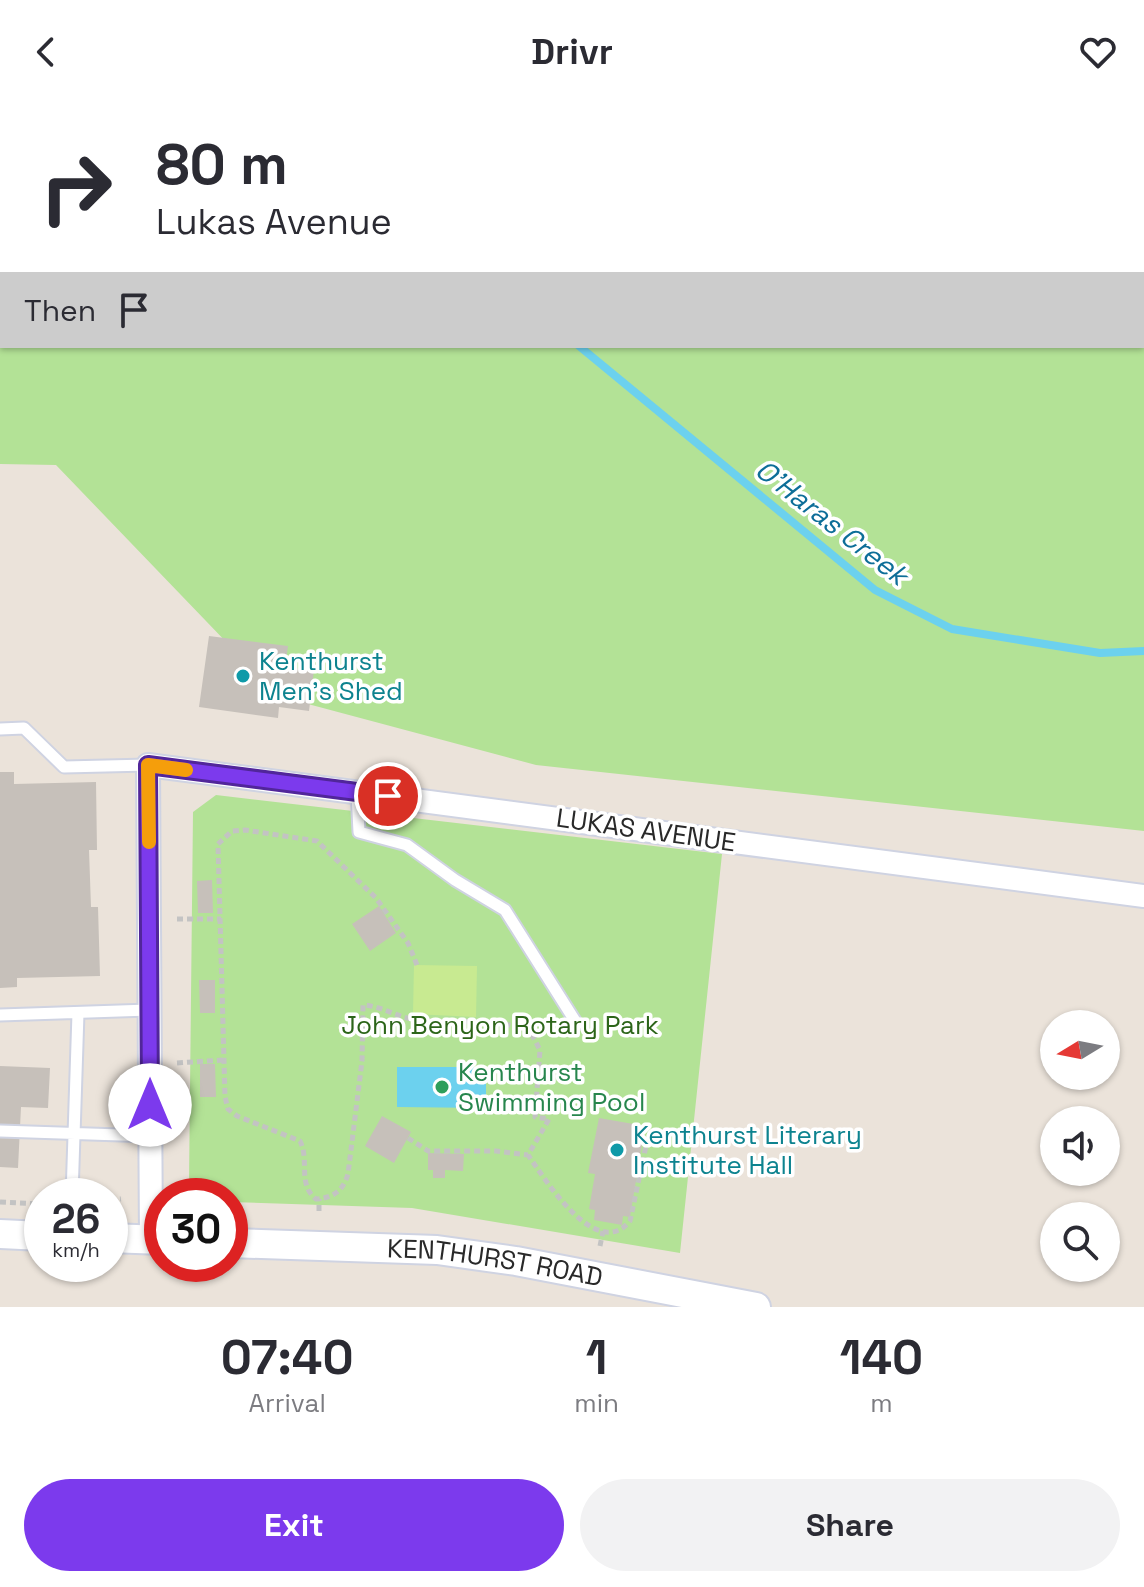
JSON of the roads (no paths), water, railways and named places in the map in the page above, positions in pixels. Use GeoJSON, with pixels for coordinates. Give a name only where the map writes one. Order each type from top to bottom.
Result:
{"type":"FeatureCollection","features":[{"type":"Feature","properties":{"kind":"street","name":"LUKAS AVENUE"},"geometry":{"type":"LineString","coordinates":[[148,765],[1144,896]]}},
{"type":"Feature","properties":{"kind":"street"},"geometry":{"type":"LineString","coordinates":[[148,765],[152,1178]]}},
{"type":"Feature","properties":{"kind":"street"},"geometry":{"type":"LineString","coordinates":[[0,1234],[24,1235]]}},
{"type":"Feature","properties":{"kind":"street","name":"KENTHURST ROAD"},"geometry":{"type":"LineString","coordinates":[[248,1244],[437,1250],[516,1261],[756,1307]]}},
{"type":"Feature","properties":{"kind":"lane"},"geometry":{"type":"LineString","coordinates":[[0,729],[24,728],[64,767],[148,765]]}},
{"type":"Feature","properties":{"kind":"lane"},"geometry":{"type":"LineString","coordinates":[[357,792],[359,832],[407,845],[455,880],[505,910],[577,1024]]}},
{"type":"Feature","properties":{"kind":"lane"},"geometry":{"type":"LineString","coordinates":[[0,1015],[149,1010]]}},
{"type":"Feature","properties":{"kind":"lane"},"geometry":{"type":"LineString","coordinates":[[73,1178],[78,1013]]}},
{"type":"Feature","properties":{"kind":"lane"},"geometry":{"type":"LineString","coordinates":[[0,1131],[150,1136]]}},
{"type":"Feature","properties":{"kind":"water","name":"Kenthurst Swimming Pool"},"geometry":{"type":"Polygon","coordinates":[[[397,1067],[486,1067],[486,1108],[397,1107],[397,1067]]]}},
{"type":"Feature","properties":{"kind":"waterway","name":"O'Haras Creek"},"geometry":{"type":"LineString","coordinates":[[581,348],[875,590],[952,629],[1100,653],[1144,651]]}},
{"type":"Feature","properties":{"kind":"place","name":"Kenthurst Men's Shed"},"geometry":{"type":"Point","coordinates":[243,676]}},
{"type":"Feature","properties":{"kind":"place","name":"Kenthurst Swimming Pool"},"geometry":{"type":"Point","coordinates":[442,1087]}},
{"type":"Feature","properties":{"kind":"place","name":"Kenthurst Literary Institute Hall"},"geometry":{"type":"Point","coordinates":[617,1150]}},
{"type":"Feature","properties":{"kind":"park label","name":"John Benyon Rotary Park"},"geometry":{"type":"Point","coordinates":[500,1025]}}]}
